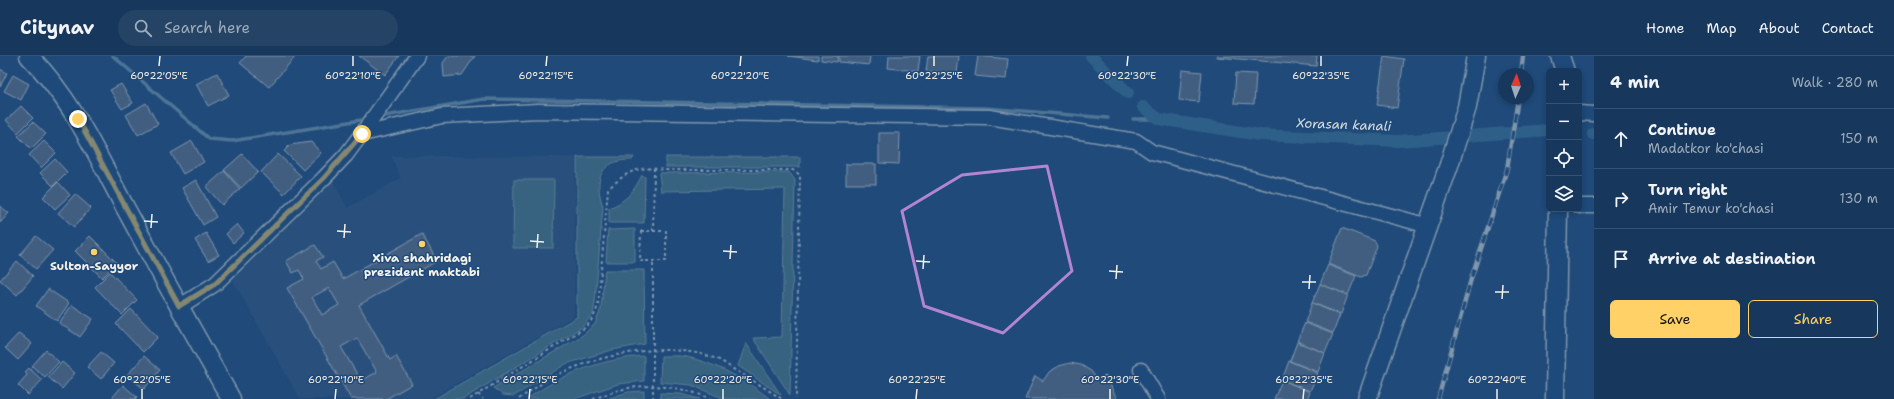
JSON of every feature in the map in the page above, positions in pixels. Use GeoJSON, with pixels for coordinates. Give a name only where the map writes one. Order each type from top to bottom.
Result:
{"type":"FeatureCollection","features":[{"type":"Feature","properties":{"kind":"main road"},"geometry":{"type":"LineString","coordinates":[[29,56],[49,76],[78,119],[231,399]]}},
{"type":"Feature","properties":{"kind":"main road"},"geometry":{"type":"LineString","coordinates":[[1367,399],[1467,107],[1476,56]]}},
{"type":"Feature","properties":{"kind":"main road"},"geometry":{"type":"LineString","coordinates":[[1560,56],[1564,68]]}},
{"type":"Feature","properties":{"kind":"main road"},"geometry":{"type":"LineString","coordinates":[[1555,399],[1558,212]]}},
{"type":"Feature","properties":{"kind":"street"},"geometry":{"type":"LineString","coordinates":[[179,306],[215,284],[324,178],[364,131],[417,56]]}},
{"type":"Feature","properties":{"kind":"street"},"geometry":{"type":"LineString","coordinates":[[364,131],[442,116],[538,111],[989,117],[1136,141],[1152,152],[1418,223],[1427,227]]}},
{"type":"Feature","properties":{"kind":"street"},"geometry":{"type":"LineString","coordinates":[[1582,113],[1594,114]]}},
{"type":"Feature","properties":{"kind":"street"},"geometry":{"type":"LineString","coordinates":[[1582,206],[1594,206]]}},
{"type":"Feature","properties":{"kind":"street"},"geometry":{"type":"LineString","coordinates":[[1141,370],[1158,399]]}},
{"type":"Feature","properties":{"kind":"path"},"geometry":{"type":"LineString","coordinates":[[653,230],[654,168]]}},
{"type":"Feature","properties":{"kind":"path"},"geometry":{"type":"LineString","coordinates":[[470,399],[586,328],[593,318],[598,306],[608,189],[627,173],[654,168],[664,170],[793,170],[800,175],[796,399]]}},
{"type":"Feature","properties":{"kind":"path"},"geometry":{"type":"LineString","coordinates":[[653,230],[666,231],[666,261],[640,261],[640,231],[653,230]]}},
{"type":"Feature","properties":{"kind":"path"},"geometry":{"type":"LineString","coordinates":[[653,261],[653,399]]}},
{"type":"Feature","properties":{"kind":"path"},"geometry":{"type":"LineString","coordinates":[[519,399],[550,379],[570,369],[617,355],[643,350],[686,352],[715,358],[782,399]]}},
{"type":"Feature","properties":{"kind":"path"},"geometry":{"type":"LineString","coordinates":[[593,399],[621,389],[653,386],[694,392],[711,399]]}},
{"type":"Feature","properties":{"kind":"path"},"geometry":{"type":"LineString","coordinates":[[478,394],[483,399]]}},
{"type":"Feature","properties":{"kind":"highlighted area"},"geometry":{"type":"Polygon","coordinates":[[[1047,166],[1072,271],[1003,333],[924,306],[902,211],[962,175],[1047,166]]]}},
{"type":"Feature","properties":{"kind":"shaded area","name":"Xiva shahridagi prezident maktabi"},"geometry":{"type":"Polygon","coordinates":[[[391,156],[575,157],[574,316],[429,399],[300,399],[233,280],[333,181],[347,208],[401,178],[391,156]]]}},
{"type":"Feature","properties":{"kind":"green space"},"geometry":{"type":"Polygon","coordinates":[[[577,157],[634,157],[632,160],[613,163],[602,172],[600,179],[600,196],[603,206],[593,314],[582,327],[463,399],[434,399],[577,317],[577,157]]]}},
{"type":"Feature","properties":{"kind":"green space"},"geometry":{"type":"Polygon","coordinates":[[[666,157],[800,157],[800,167],[666,167],[666,157]]]}},
{"type":"Feature","properties":{"kind":"green space"},"geometry":{"type":"Polygon","coordinates":[[[789,172],[795,180],[790,395],[753,338],[782,337],[785,189],[661,191],[659,173],[789,172]]]}},
{"type":"Feature","properties":{"kind":"green space"},"geometry":{"type":"Polygon","coordinates":[[[642,175],[645,177],[644,223],[609,223],[609,208],[621,202],[629,195],[642,175]]]}},
{"type":"Feature","properties":{"kind":"green space"},"geometry":{"type":"Polygon","coordinates":[[[514,180],[554,180],[553,248],[513,248],[514,180]]]}},
{"type":"Feature","properties":{"kind":"green space"},"geometry":{"type":"Polygon","coordinates":[[[635,229],[635,262],[606,262],[608,230],[635,229]]]}},
{"type":"Feature","properties":{"kind":"green space"},"geometry":{"type":"Polygon","coordinates":[[[605,270],[644,270],[645,344],[612,350],[566,364],[514,396],[503,395],[493,388],[583,335],[595,324],[601,309],[605,270]]]}},
{"type":"Feature","properties":{"kind":"green space"},"geometry":{"type":"Polygon","coordinates":[[[746,343],[781,395],[738,366],[746,343]]]}},
{"type":"Feature","properties":{"kind":"green space"},"geometry":{"type":"Polygon","coordinates":[[[644,356],[644,381],[618,384],[574,399],[527,399],[554,382],[582,369],[612,360],[644,356]]]}},
{"type":"Feature","properties":{"kind":"green space"},"geometry":{"type":"Polygon","coordinates":[[[661,356],[684,356],[702,361],[743,380],[770,399],[725,399],[691,385],[660,382],[661,356]]]}},
{"type":"Feature","properties":{"kind":"green space"},"geometry":{"type":"Polygon","coordinates":[[[644,391],[644,399],[607,399],[628,392],[644,391]]]}},
{"type":"Feature","properties":{"kind":"green space"},"geometry":{"type":"Polygon","coordinates":[[[660,393],[681,394],[700,399],[660,399],[660,393]]]}},
{"type":"Feature","properties":{"kind":"building"},"geometry":{"type":"Polygon","coordinates":[[[246,56],[296,56],[269,87],[240,63],[246,56]]]}},
{"type":"Feature","properties":{"kind":"building"},"geometry":{"type":"Polygon","coordinates":[[[359,56],[399,56],[385,75],[359,56]]]}},
{"type":"Feature","properties":{"kind":"building"},"geometry":{"type":"Polygon","coordinates":[[[448,56],[475,56],[462,75],[444,77],[443,63],[448,56]]]}},
{"type":"Feature","properties":{"kind":"building"},"geometry":{"type":"Polygon","coordinates":[[[788,56],[818,56],[818,60],[788,56]]]}},
{"type":"Feature","properties":{"kind":"building"},"geometry":{"type":"Polygon","coordinates":[[[821,56],[838,56],[837,62],[821,60],[821,56]]]}},
{"type":"Feature","properties":{"kind":"building"},"geometry":{"type":"Polygon","coordinates":[[[839,56],[870,56],[869,65],[839,62],[839,56]]]}},
{"type":"Feature","properties":{"kind":"building"},"geometry":{"type":"Polygon","coordinates":[[[889,56],[920,56],[918,71],[888,68],[889,56]]]}},
{"type":"Feature","properties":{"kind":"building"},"geometry":{"type":"Polygon","coordinates":[[[928,56],[959,56],[957,74],[926,71],[928,56]]]}},
{"type":"Feature","properties":{"kind":"building"},"geometry":{"type":"Polygon","coordinates":[[[978,56],[1008,59],[1006,79],[975,76],[978,56]]]}},
{"type":"Feature","properties":{"kind":"building"},"geometry":{"type":"Polygon","coordinates":[[[1217,56],[1317,56],[1316,66],[1217,56]]]}},
{"type":"Feature","properties":{"kind":"building"},"geometry":{"type":"Polygon","coordinates":[[[1384,56],[1404,59],[1397,108],[1377,105],[1384,56]]]}},
{"type":"Feature","properties":{"kind":"building"},"geometry":{"type":"Polygon","coordinates":[[[0,69],[7,73],[0,87],[0,69]]]}},
{"type":"Feature","properties":{"kind":"building"},"geometry":{"type":"Polygon","coordinates":[[[1182,70],[1202,72],[1199,102],[1179,100],[1182,70]]]}},
{"type":"Feature","properties":{"kind":"building"},"geometry":{"type":"Polygon","coordinates":[[[217,73],[229,95],[208,106],[196,84],[217,73]]]}},
{"type":"Feature","properties":{"kind":"building"},"geometry":{"type":"Polygon","coordinates":[[[1236,73],[1256,74],[1254,104],[1234,103],[1236,73]]]}},
{"type":"Feature","properties":{"kind":"building"},"geometry":{"type":"Polygon","coordinates":[[[13,75],[29,84],[21,100],[4,91],[13,75]]]}},
{"type":"Feature","properties":{"kind":"building"},"geometry":{"type":"Polygon","coordinates":[[[121,84],[133,103],[122,109],[110,90],[121,84]]]}},
{"type":"Feature","properties":{"kind":"building"},"geometry":{"type":"Polygon","coordinates":[[[146,103],[158,124],[138,135],[126,115],[146,103]]]}},
{"type":"Feature","properties":{"kind":"building"},"geometry":{"type":"Polygon","coordinates":[[[21,106],[33,118],[18,133],[6,120],[21,106]]]}},
{"type":"Feature","properties":{"kind":"building"},"geometry":{"type":"Polygon","coordinates":[[[33,122],[46,134],[31,149],[18,136],[33,122]]]}},
{"type":"Feature","properties":{"kind":"building"},"geometry":{"type":"Polygon","coordinates":[[[879,133],[900,133],[899,164],[879,163],[879,133]]]}},
{"type":"Feature","properties":{"kind":"building"},"geometry":{"type":"Polygon","coordinates":[[[44,141],[56,153],[41,168],[29,155],[44,141]]]}},
{"type":"Feature","properties":{"kind":"building"},"geometry":{"type":"Polygon","coordinates":[[[192,141],[204,162],[183,174],[171,153],[192,141]]]}},
{"type":"Feature","properties":{"kind":"building"},"geometry":{"type":"Polygon","coordinates":[[[311,142],[321,153],[303,170],[284,151],[290,145],[311,142]]]}},
{"type":"Feature","properties":{"kind":"building"},"geometry":{"type":"Polygon","coordinates":[[[242,154],[258,172],[241,188],[224,170],[242,154]]]}},
{"type":"Feature","properties":{"kind":"building"},"geometry":{"type":"Polygon","coordinates":[[[278,154],[301,176],[284,194],[261,172],[278,154]]]}},
{"type":"Feature","properties":{"kind":"building"},"geometry":{"type":"Polygon","coordinates":[[[55,159],[67,172],[53,186],[40,173],[55,159]]]}},
{"type":"Feature","properties":{"kind":"building"},"geometry":{"type":"Polygon","coordinates":[[[846,164],[876,164],[876,184],[846,184],[846,164]]]}},
{"type":"Feature","properties":{"kind":"building"},"geometry":{"type":"Polygon","coordinates":[[[224,171],[240,189],[222,205],[206,187],[224,171]]]}},
{"type":"Feature","properties":{"kind":"building"},"geometry":{"type":"Polygon","coordinates":[[[196,180],[216,217],[203,225],[182,188],[196,180]]]}},
{"type":"Feature","properties":{"kind":"building"},"geometry":{"type":"Polygon","coordinates":[[[58,182],[70,195],[55,209],[43,197],[58,182]]]}},
{"type":"Feature","properties":{"kind":"building"},"geometry":{"type":"Polygon","coordinates":[[[75,194],[91,208],[74,227],[58,213],[75,194]]]}},
{"type":"Feature","properties":{"kind":"building"},"geometry":{"type":"Polygon","coordinates":[[[0,206],[9,213],[0,223],[0,206]]]}},
{"type":"Feature","properties":{"kind":"building"},"geometry":{"type":"Polygon","coordinates":[[[237,224],[244,233],[233,243],[226,234],[237,224]]]}},
{"type":"Feature","properties":{"kind":"building"},"geometry":{"type":"Polygon","coordinates":[[[1342,228],[1375,241],[1377,246],[1366,275],[1361,277],[1328,264],[1342,228]]]}},
{"type":"Feature","properties":{"kind":"building"},"geometry":{"type":"Polygon","coordinates":[[[206,233],[219,255],[208,261],[195,240],[206,233]]]}},
{"type":"Feature","properties":{"kind":"building"},"geometry":{"type":"Polygon","coordinates":[[[422,234],[437,261],[359,305],[390,360],[396,356],[412,384],[386,399],[351,399],[287,288],[304,279],[299,270],[293,273],[286,261],[315,245],[323,257],[316,261],[321,269],[333,262],[343,279],[422,234]],[[329,288],[312,297],[322,315],[339,305],[329,288]],[[357,338],[341,347],[361,381],[377,372],[357,338]]]}},
{"type":"Feature","properties":{"kind":"building"},"geometry":{"type":"Polygon","coordinates":[[[36,236],[53,250],[36,269],[20,255],[36,236]]]}},
{"type":"Feature","properties":{"kind":"building"},"geometry":{"type":"Polygon","coordinates":[[[90,236],[117,263],[102,278],[75,251],[90,236]]]}},
{"type":"Feature","properties":{"kind":"building"},"geometry":{"type":"Polygon","coordinates":[[[17,261],[33,276],[17,295],[0,280],[17,261]]]}},
{"type":"Feature","properties":{"kind":"building"},"geometry":{"type":"Polygon","coordinates":[[[1328,265],[1356,276],[1348,295],[1320,284],[1328,265]]]}},
{"type":"Feature","properties":{"kind":"building"},"geometry":{"type":"Polygon","coordinates":[[[110,272],[137,300],[122,315],[95,287],[110,272]]]}},
{"type":"Feature","properties":{"kind":"building"},"geometry":{"type":"Polygon","coordinates":[[[1320,284],[1348,295],[1341,314],[1312,303],[1320,284]]]}},
{"type":"Feature","properties":{"kind":"building"},"geometry":{"type":"Polygon","coordinates":[[[48,289],[69,303],[57,321],[36,306],[48,289]]]}},
{"type":"Feature","properties":{"kind":"building"},"geometry":{"type":"Polygon","coordinates":[[[1312,303],[1340,315],[1333,333],[1305,322],[1312,303]]]}},
{"type":"Feature","properties":{"kind":"building"},"geometry":{"type":"Polygon","coordinates":[[[72,305],[93,319],[80,337],[59,323],[72,305]]]}},
{"type":"Feature","properties":{"kind":"building"},"geometry":{"type":"Polygon","coordinates":[[[131,309],[158,337],[143,352],[116,324],[131,309]]]}},
{"type":"Feature","properties":{"kind":"building"},"geometry":{"type":"Polygon","coordinates":[[[1305,323],[1333,334],[1325,353],[1297,341],[1305,323]]]}},
{"type":"Feature","properties":{"kind":"building"},"geometry":{"type":"Polygon","coordinates":[[[19,333],[32,344],[18,360],[5,348],[19,333]]]}},
{"type":"Feature","properties":{"kind":"building"},"geometry":{"type":"Polygon","coordinates":[[[1297,342],[1325,353],[1318,372],[1290,361],[1297,342]]]}},
{"type":"Feature","properties":{"kind":"building"},"geometry":{"type":"Polygon","coordinates":[[[46,350],[59,362],[45,377],[32,366],[46,350]]]}},
{"type":"Feature","properties":{"kind":"building"},"geometry":{"type":"Polygon","coordinates":[[[101,352],[114,363],[101,379],[87,367],[101,352]]]}},
{"type":"Feature","properties":{"kind":"building"},"geometry":{"type":"Polygon","coordinates":[[[144,356],[160,370],[144,389],[127,375],[144,356]]]}},
{"type":"Feature","properties":{"kind":"building"},"geometry":{"type":"Polygon","coordinates":[[[1289,361],[1318,373],[1310,391],[1282,380],[1289,361]]]}},
{"type":"Feature","properties":{"kind":"building"},"geometry":{"type":"Polygon","coordinates":[[[62,362],[75,373],[62,389],[48,377],[62,362]]]}},
{"type":"Feature","properties":{"kind":"building"},"geometry":{"type":"Polygon","coordinates":[[[1070,363],[1081,365],[1091,371],[1097,379],[1106,376],[1117,399],[1025,399],[1035,376],[1043,381],[1049,372],[1059,366],[1070,363]]]}},
{"type":"Feature","properties":{"kind":"building"},"geometry":{"type":"Polygon","coordinates":[[[29,368],[42,380],[28,395],[18,385],[27,375],[25,372],[29,368]]]}},
{"type":"Feature","properties":{"kind":"building"},"geometry":{"type":"Polygon","coordinates":[[[1282,380],[1310,392],[1307,399],[1274,399],[1282,380]]]}},
{"type":"Feature","properties":{"kind":"building"},"geometry":{"type":"Polygon","coordinates":[[[123,385],[137,397],[135,399],[111,399],[123,385]]]}},
{"type":"Feature","properties":{"kind":"waterway"},"geometry":{"type":"LineString","coordinates":[[113,56],[209,139],[232,141],[367,119]]}},
{"type":"Feature","properties":{"kind":"waterway","name":"Xorasan kanali"},"geometry":{"type":"LineString","coordinates":[[1091,56],[1128,93]]}},
{"type":"Feature","properties":{"kind":"waterway"},"geometry":{"type":"LineString","coordinates":[[379,117],[484,99],[985,108],[1108,118]]}},
{"type":"Feature","properties":{"kind":"waterway","name":"Xorasan kanali"},"geometry":{"type":"LineString","coordinates":[[1143,107],[1159,119],[1260,135],[1398,141],[1546,130]]}},
{"type":"Feature","properties":{"kind":"waterway"},"geometry":{"type":"LineString","coordinates":[[1133,119],[1159,119]]}},
{"type":"Feature","properties":{"kind":"railway"},"geometry":{"type":"LineString","coordinates":[[1522,68],[1523,56]]}},
{"type":"Feature","properties":{"kind":"railway"},"geometry":{"type":"LineString","coordinates":[[1438,399],[1471,279],[1507,169],[1517,104]]}},
{"type":"Feature","properties":{"kind":"place","name":"Xiva shahridagi prezident maktabi"},"geometry":{"type":"Point","coordinates":[422,244]}},
{"type":"Feature","properties":{"kind":"place","name":"Sulton-Sayyor"},"geometry":{"type":"Point","coordinates":[94,252]}},
{"type":"Feature","properties":{"kind":"route"},"geometry":{"type":"LineString","coordinates":[[78,119],[179,306],[215,284],[324,178],[346,155],[362,134]]}}]}
